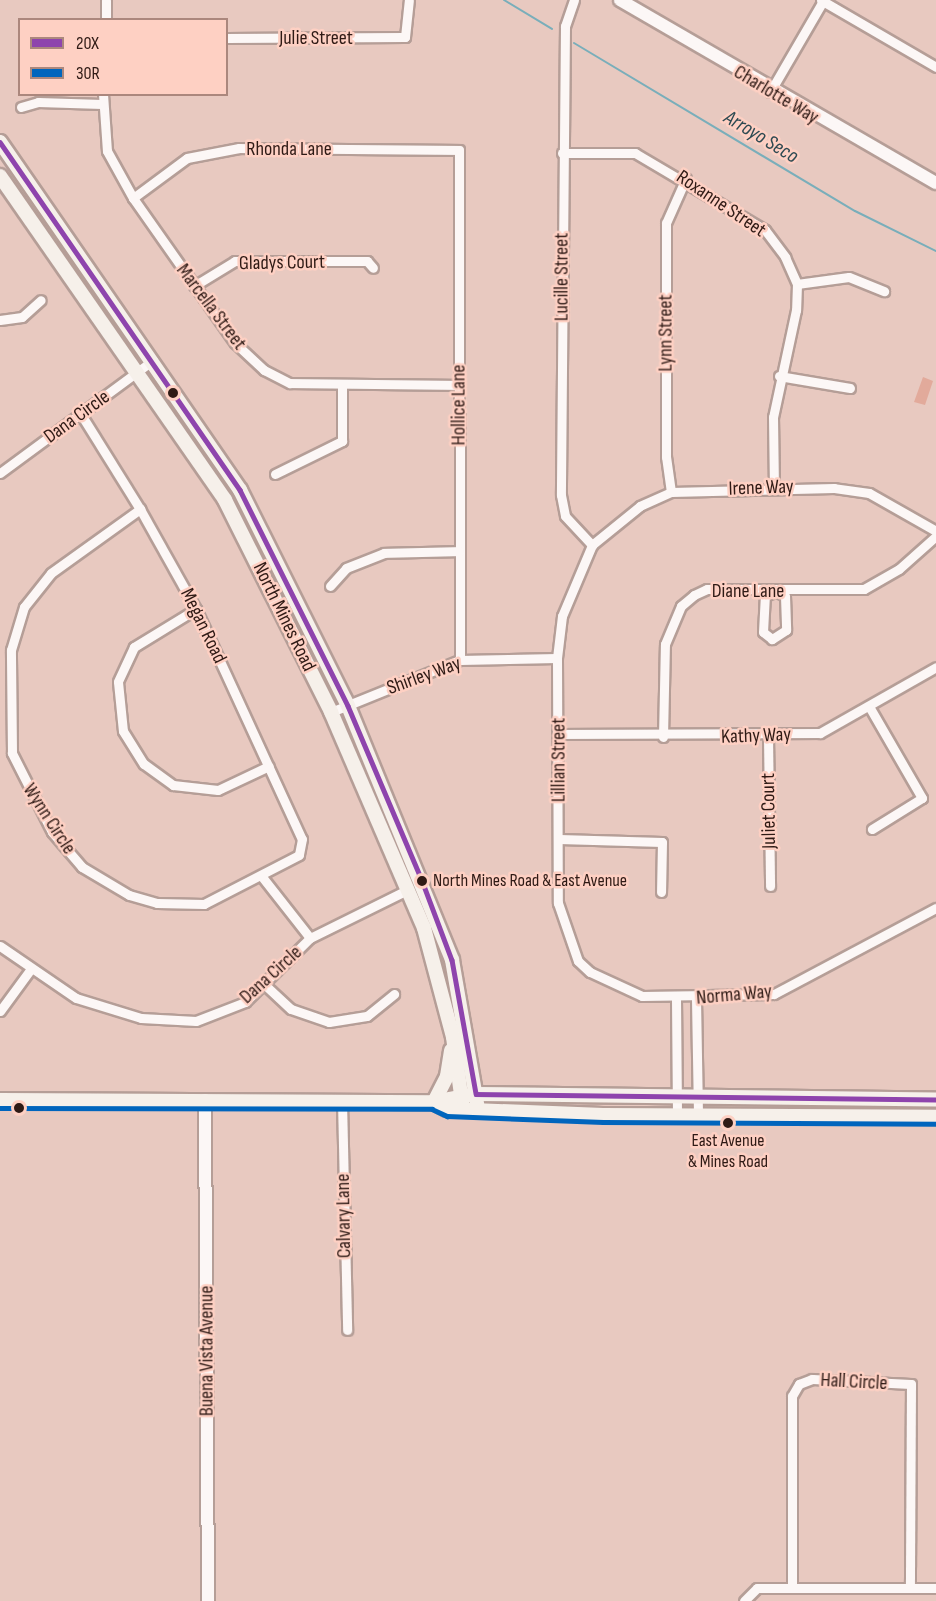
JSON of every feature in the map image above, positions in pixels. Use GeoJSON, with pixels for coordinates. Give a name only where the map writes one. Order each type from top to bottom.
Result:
{"type":"FeatureCollection","features":[{"type":"Feature","properties":{"kind":"main road","name":"North Mines Road"},"geometry":{"type":"LineString","coordinates":[[0,142],[153,360],[240,490],[348,706],[453,964],[469,1094],[463,1109]]}},
{"type":"Feature","properties":{"kind":"main road","name":"North Mines Road"},"geometry":{"type":"LineString","coordinates":[[0,176],[139,371],[225,500],[331,712],[424,928],[469,1094],[478,1109]]}},
{"type":"Feature","properties":{"kind":"main road"},"geometry":{"type":"LineString","coordinates":[[407,890],[421,897],[442,954],[453,964]]}},
{"type":"Feature","properties":{"kind":"main road"},"geometry":{"type":"LineString","coordinates":[[434,1102],[447,1076],[453,1037]]}},
{"type":"Feature","properties":{"kind":"main road"},"geometry":{"type":"LineString","coordinates":[[434,1102],[469,1094],[676,1099],[936,1100]]}},
{"type":"Feature","properties":{"kind":"main road"},"geometry":{"type":"LineString","coordinates":[[0,1100],[434,1102],[463,1109],[677,1115],[936,1117]]}},
{"type":"Feature","properties":{"kind":"street"},"geometry":{"type":"LineString","coordinates":[[106,0],[106,18]]}},
{"type":"Feature","properties":{"kind":"street","name":"Julie Street"},"geometry":{"type":"LineString","coordinates":[[228,38],[405,37],[409,0]]}},
{"type":"Feature","properties":{"kind":"street","name":"Lucille Street"},"geometry":{"type":"LineString","coordinates":[[574,0],[565,26],[562,153],[561,495],[565,516],[592,545]]}},
{"type":"Feature","properties":{"kind":"street","name":"Charlotte Way"},"geometry":{"type":"LineString","coordinates":[[620,0],[771,92],[936,183]]}},
{"type":"Feature","properties":{"kind":"street"},"geometry":{"type":"LineString","coordinates":[[771,92],[822,1],[936,67]]}},
{"type":"Feature","properties":{"kind":"street"},"geometry":{"type":"LineString","coordinates":[[21,107],[38,102],[102,99]]}},
{"type":"Feature","properties":{"kind":"street","name":"Marcella Street"},"geometry":{"type":"LineString","coordinates":[[102,99],[107,151],[133,198],[235,343],[264,370],[290,382],[342,386],[459,385]]}},
{"type":"Feature","properties":{"kind":"street","name":"Rhonda Lane"},"geometry":{"type":"LineString","coordinates":[[133,198],[187,158],[239,148],[459,150]]}},
{"type":"Feature","properties":{"kind":"street","name":"Hollice Lane"},"geometry":{"type":"LineString","coordinates":[[459,150],[460,660]]}},
{"type":"Feature","properties":{"kind":"street","name":"Roxanne Street"},"geometry":{"type":"LineString","coordinates":[[562,153],[635,153],[686,178],[765,230],[796,284]]}},
{"type":"Feature","properties":{"kind":"street","name":"Lynn Street"},"geometry":{"type":"LineString","coordinates":[[672,492],[666,457],[666,223],[686,178]]}},
{"type":"Feature","properties":{"kind":"street","name":"Gladys Court"},"geometry":{"type":"LineString","coordinates":[[194,286],[235,261],[368,261],[373,268]]}},
{"type":"Feature","properties":{"kind":"street"},"geometry":{"type":"LineString","coordinates":[[774,485],[779,376],[796,310],[796,284],[849,277],[884,291]]}},
{"type":"Feature","properties":{"kind":"street"},"geometry":{"type":"LineString","coordinates":[[0,320],[22,317],[41,300]]}},
{"type":"Feature","properties":{"kind":"street","name":"Dana Circle"},"geometry":{"type":"LineString","coordinates":[[0,473],[82,416],[153,360]]}},
{"type":"Feature","properties":{"kind":"street"},"geometry":{"type":"LineString","coordinates":[[779,376],[850,388]]}},
{"type":"Feature","properties":{"kind":"street"},"geometry":{"type":"LineString","coordinates":[[275,474],[342,441],[342,386]]}},
{"type":"Feature","properties":{"kind":"street","name":"Megan Road"},"geometry":{"type":"LineString","coordinates":[[82,416],[140,508],[196,609],[269,766],[302,848]]}},
{"type":"Feature","properties":{"kind":"street","name":"Irene Way"},"geometry":{"type":"LineString","coordinates":[[592,545],[640,506],[672,492],[774,485],[869,493],[936,531]]}},
{"type":"Feature","properties":{"kind":"street","name":"Wynn Circle"},"geometry":{"type":"LineString","coordinates":[[140,508],[38,586],[15,630],[4,693],[18,770],[52,832],[82,867],[129,895],[184,906],[225,898],[263,878],[302,848]]}},
{"type":"Feature","properties":{"kind":"street","name":"Diane Lane"},"geometry":{"type":"LineString","coordinates":[[663,737],[665,644],[681,606],[707,589],[864,590],[899,569],[936,536]]}},
{"type":"Feature","properties":{"kind":"street","name":"Lillian Street"},"geometry":{"type":"LineString","coordinates":[[590,972],[578,961],[558,903],[559,734],[556,658],[562,616],[592,545]]}},
{"type":"Feature","properties":{"kind":"street"},"geometry":{"type":"LineString","coordinates":[[330,586],[346,568],[384,553],[459,551]]}},
{"type":"Feature","properties":{"kind":"street"},"geometry":{"type":"LineString","coordinates":[[776,591],[785,596],[786,630],[772,639],[763,632],[765,596],[776,591]]}},
{"type":"Feature","properties":{"kind":"street"},"geometry":{"type":"LineString","coordinates":[[196,609],[145,637],[123,667],[116,697],[127,738],[154,775],[191,789],[218,790],[269,766]]}},
{"type":"Feature","properties":{"kind":"street","name":"Shirley Way"},"geometry":{"type":"LineString","coordinates":[[331,712],[460,660],[556,658]]}},
{"type":"Feature","properties":{"kind":"street","name":"Kathy Way"},"geometry":{"type":"LineString","coordinates":[[559,734],[768,737],[819,733],[870,708],[936,667]]}},
{"type":"Feature","properties":{"kind":"street"},"geometry":{"type":"LineString","coordinates":[[870,708],[922,798],[872,829]]}},
{"type":"Feature","properties":{"kind":"street","name":"Juliet Court"},"geometry":{"type":"LineString","coordinates":[[768,737],[770,886]]}},
{"type":"Feature","properties":{"kind":"street"},"geometry":{"type":"LineString","coordinates":[[559,839],[662,842],[661,892]]}},
{"type":"Feature","properties":{"kind":"street"},"geometry":{"type":"LineString","coordinates":[[263,878],[310,938]]}},
{"type":"Feature","properties":{"kind":"street","name":"Dana Circle"},"geometry":{"type":"LineString","coordinates":[[0,946],[30,970],[76,998],[174,1022],[220,1015],[266,985],[310,938],[407,890]]}},
{"type":"Feature","properties":{"kind":"street","name":"Norma Way"},"geometry":{"type":"LineString","coordinates":[[590,972],[642,996],[696,999],[774,994],[936,909]]}},
{"type":"Feature","properties":{"kind":"street"},"geometry":{"type":"LineString","coordinates":[[0,1011],[30,970]]}},
{"type":"Feature","properties":{"kind":"street"},"geometry":{"type":"LineString","coordinates":[[266,985],[291,1009],[329,1022],[367,1016],[394,994]]}},
{"type":"Feature","properties":{"kind":"street"},"geometry":{"type":"LineString","coordinates":[[675,999],[677,1115]]}},
{"type":"Feature","properties":{"kind":"street"},"geometry":{"type":"LineString","coordinates":[[696,999],[698,1115]]}},
{"type":"Feature","properties":{"kind":"street","name":"Buena Vista Avenue"},"geometry":{"type":"LineString","coordinates":[[205,1100],[208,1601]]}},
{"type":"Feature","properties":{"kind":"street","name":"Calvary Lane"},"geometry":{"type":"LineString","coordinates":[[342,1101],[347,1330]]}},
{"type":"Feature","properties":{"kind":"street","name":"Hall Circle"},"geometry":{"type":"LineString","coordinates":[[792,1587],[792,1396],[799,1384],[812,1379],[911,1384],[910,1587]]}},
{"type":"Feature","properties":{"kind":"street"},"geometry":{"type":"LineString","coordinates":[[744,1601],[757,1588],[936,1588]]}},
{"type":"Feature","properties":{"kind":"shaded area"},"geometry":{"type":"Polygon","coordinates":[[[923,377],[933,381],[925,405],[914,402],[923,377]]]}},
{"type":"Feature","properties":{"kind":"waterway","name":"Arroyo Seco"},"geometry":{"type":"LineString","coordinates":[[504,0],[552,29]]}},
{"type":"Feature","properties":{"kind":"waterway","name":"Arroyo Seco"},"geometry":{"type":"LineString","coordinates":[[574,43],[855,211],[936,251]]}},
{"type":"Feature","properties":{"kind":"transit line","name":"20X"},"geometry":{"type":"LineString","coordinates":[[0,142],[240,490],[348,706],[423,883],[452,960],[476,1094],[936,1100]]}},
{"type":"Feature","properties":{"kind":"transit line","name":"30R"},"geometry":{"type":"LineString","coordinates":[[0,1108],[432,1109],[447,1116],[603,1122],[936,1124]]}},
{"type":"Feature","properties":{"kind":"place","name":"North Mines Road & East Avenue"},"geometry":{"type":"Point","coordinates":[422,881]}},
{"type":"Feature","properties":{"kind":"place","name":"East Avenue & Mines Road"},"geometry":{"type":"Point","coordinates":[728,1123]}}]}
